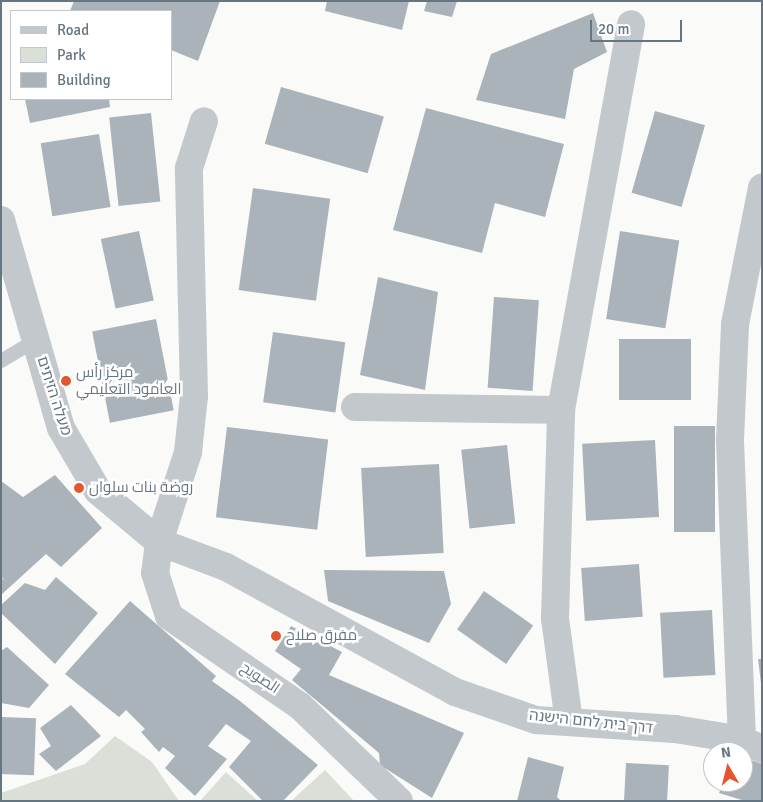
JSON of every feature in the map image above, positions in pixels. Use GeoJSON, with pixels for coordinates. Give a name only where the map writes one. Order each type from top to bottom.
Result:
{"type":"FeatureCollection","features":[{"type":"Feature","properties":{"kind":"street"},"geometry":{"type":"LineString","coordinates":[[569,722],[555,618],[561,410],[631,24]]}},
{"type":"Feature","properties":{"kind":"street","name":"الصويح"},"geometry":{"type":"LineString","coordinates":[[204,122],[189,168],[194,396],[188,452],[158,542],[155,573],[169,616],[300,706],[399,801]]}},
{"type":"Feature","properties":{"kind":"street"},"geometry":{"type":"LineString","coordinates":[[752,742],[730,440],[735,324],[762,188]]}},
{"type":"Feature","properties":{"kind":"street","name":"מעלה הזיתים"},"geometry":{"type":"LineString","coordinates":[[1,220],[8,266],[36,340],[61,428],[78,462],[98,491],[158,542]]}},
{"type":"Feature","properties":{"kind":"street"},"geometry":{"type":"LineString","coordinates":[[355,407],[561,410]]}},
{"type":"Feature","properties":{"kind":"street","name":"דרך בית לחם הישנה"},"geometry":{"type":"LineString","coordinates":[[158,542],[226,567],[455,692],[536,720],[675,729],[742,742]]}},
{"type":"Feature","properties":{"kind":"lane"},"geometry":{"type":"LineString","coordinates":[[1,361],[36,340]]}},
{"type":"Feature","properties":{"kind":"green space"},"geometry":{"type":"Polygon","coordinates":[[[115,736],[152,762],[179,801],[1,801],[1,793],[85,764],[115,736]]]}},
{"type":"Feature","properties":{"kind":"green space"},"geometry":{"type":"Polygon","coordinates":[[[325,770],[354,801],[291,801],[325,770]]]}},
{"type":"Feature","properties":{"kind":"green space"},"geometry":{"type":"Polygon","coordinates":[[[226,772],[258,801],[200,801],[226,772]]]}},
{"type":"Feature","properties":{"kind":"building"},"geometry":{"type":"Polygon","coordinates":[[[74,1],[220,1],[198,61],[172,50],[172,10],[70,10],[74,1]]]}},
{"type":"Feature","properties":{"kind":"building"},"geometry":{"type":"Polygon","coordinates":[[[327,1],[409,1],[402,30],[325,11],[327,1]]]}},
{"type":"Feature","properties":{"kind":"building"},"geometry":{"type":"Polygon","coordinates":[[[427,1],[457,1],[452,17],[424,11],[427,1]]]}},
{"type":"Feature","properties":{"kind":"building"},"geometry":{"type":"Polygon","coordinates":[[[593,13],[607,52],[574,69],[565,119],[476,100],[491,54],[593,13]]]}},
{"type":"Feature","properties":{"kind":"building"},"geometry":{"type":"Polygon","coordinates":[[[281,87],[384,116],[368,173],[265,144],[281,87]]]}},
{"type":"Feature","properties":{"kind":"building"},"geometry":{"type":"Polygon","coordinates":[[[25,100],[109,100],[110,107],[30,123],[25,100]]]}},
{"type":"Feature","properties":{"kind":"building"},"geometry":{"type":"Polygon","coordinates":[[[426,108],[564,144],[545,217],[495,203],[482,253],[393,230],[426,108]]]}},
{"type":"Feature","properties":{"kind":"building"},"geometry":{"type":"Polygon","coordinates":[[[655,111],[705,125],[682,207],[632,193],[655,111]]]}},
{"type":"Feature","properties":{"kind":"building"},"geometry":{"type":"Polygon","coordinates":[[[151,113],[160,202],[119,206],[109,117],[151,113]]]}},
{"type":"Feature","properties":{"kind":"building"},"geometry":{"type":"Polygon","coordinates":[[[99,134],[111,207],[52,216],[41,143],[99,134]]]}},
{"type":"Feature","properties":{"kind":"building"},"geometry":{"type":"Polygon","coordinates":[[[253,188],[330,199],[316,301],[239,290],[253,188]]]}},
{"type":"Feature","properties":{"kind":"building"},"geometry":{"type":"Polygon","coordinates":[[[139,231],[154,300],[116,309],[101,239],[139,231]]]}},
{"type":"Feature","properties":{"kind":"building"},"geometry":{"type":"Polygon","coordinates":[[[620,231],[679,240],[665,328],[606,319],[620,231]]]}},
{"type":"Feature","properties":{"kind":"building"},"geometry":{"type":"Polygon","coordinates":[[[378,277],[438,292],[425,390],[360,375],[378,277]]]}},
{"type":"Feature","properties":{"kind":"building"},"geometry":{"type":"Polygon","coordinates":[[[494,297],[539,300],[533,391],[488,388],[494,297]]]}},
{"type":"Feature","properties":{"kind":"building"},"geometry":{"type":"Polygon","coordinates":[[[156,319],[174,410],[110,423],[92,331],[156,319]]]}},
{"type":"Feature","properties":{"kind":"building"},"geometry":{"type":"Polygon","coordinates":[[[273,332],[345,342],[335,412],[263,402],[273,332]]]}},
{"type":"Feature","properties":{"kind":"building"},"geometry":{"type":"Polygon","coordinates":[[[619,339],[691,339],[691,400],[619,400],[619,339]]]}},
{"type":"Feature","properties":{"kind":"building"},"geometry":{"type":"Polygon","coordinates":[[[674,426],[715,426],[715,532],[674,532],[674,426]]]}},
{"type":"Feature","properties":{"kind":"building"},"geometry":{"type":"Polygon","coordinates":[[[227,427],[328,439],[317,530],[216,517],[227,427]]]}},
{"type":"Feature","properties":{"kind":"building"},"geometry":{"type":"Polygon","coordinates":[[[655,440],[659,517],[586,521],[582,444],[655,440]]]}},
{"type":"Feature","properties":{"kind":"building"},"geometry":{"type":"Polygon","coordinates":[[[507,445],[515,524],[470,528],[461,450],[507,445]]]}},
{"type":"Feature","properties":{"kind":"building"},"geometry":{"type":"Polygon","coordinates":[[[439,464],[444,553],[366,557],[361,468],[439,464]]]}},
{"type":"Feature","properties":{"kind":"building"},"geometry":{"type":"Polygon","coordinates":[[[55,475],[102,528],[61,567],[46,554],[1,595],[1,578],[5,580],[1,577],[1,481],[23,497],[55,475]]]}},
{"type":"Feature","properties":{"kind":"building"},"geometry":{"type":"Polygon","coordinates":[[[639,564],[643,617],[585,621],[581,568],[639,564]]]}},
{"type":"Feature","properties":{"kind":"building"},"geometry":{"type":"Polygon","coordinates":[[[324,570],[444,571],[451,604],[429,643],[328,601],[324,570]]]}},
{"type":"Feature","properties":{"kind":"building"},"geometry":{"type":"Polygon","coordinates":[[[56,577],[98,613],[55,664],[1,613],[1,605],[25,583],[45,590],[56,577]]]}},
{"type":"Feature","properties":{"kind":"building"},"geometry":{"type":"Polygon","coordinates":[[[484,591],[533,625],[506,664],[457,630],[484,591]]]}},
{"type":"Feature","properties":{"kind":"building"},"geometry":{"type":"Polygon","coordinates":[[[130,601],[216,676],[212,681],[240,701],[318,765],[283,801],[263,801],[229,767],[251,741],[226,724],[208,746],[227,759],[195,796],[165,768],[175,756],[163,747],[159,752],[141,732],[145,729],[126,710],[119,717],[65,674],[130,601]]]}},
{"type":"Feature","properties":{"kind":"building"},"geometry":{"type":"Polygon","coordinates":[[[712,610],[715,675],[663,678],[660,613],[712,610]]]}},
{"type":"Feature","properties":{"kind":"building"},"geometry":{"type":"Polygon","coordinates":[[[291,626],[342,652],[329,675],[464,733],[432,798],[380,765],[379,753],[292,680],[301,669],[275,651],[291,626]]]}},
{"type":"Feature","properties":{"kind":"building"},"geometry":{"type":"Polygon","coordinates":[[[7,647],[49,685],[29,708],[1,703],[1,651],[7,647]]]}},
{"type":"Feature","properties":{"kind":"building"},"geometry":{"type":"Polygon","coordinates":[[[758,659],[762,659],[762,683],[761,683],[758,659]]]}},
{"type":"Feature","properties":{"kind":"building"},"geometry":{"type":"Polygon","coordinates":[[[71,705],[101,736],[56,771],[39,754],[51,746],[40,728],[71,705]]]}},
{"type":"Feature","properties":{"kind":"building"},"geometry":{"type":"Polygon","coordinates":[[[1,717],[36,718],[34,775],[1,774],[1,717]]]}},
{"type":"Feature","properties":{"kind":"building"},"geometry":{"type":"Polygon","coordinates":[[[528,757],[564,767],[557,797],[561,801],[517,801],[528,757]]]}},
{"type":"Feature","properties":{"kind":"building"},"geometry":{"type":"Polygon","coordinates":[[[753,761],[762,764],[762,801],[745,801],[719,793],[753,792],[753,761]]]}},
{"type":"Feature","properties":{"kind":"building"},"geometry":{"type":"Polygon","coordinates":[[[626,763],[669,765],[667,801],[624,801],[626,763]]]}},
{"type":"Feature","properties":{"kind":"place","name":"مركز رأس العامود التعليمي"},"geometry":{"type":"Point","coordinates":[66,381]}},
{"type":"Feature","properties":{"kind":"place","name":"روضة بنات سلوان"},"geometry":{"type":"Point","coordinates":[79,488]}},
{"type":"Feature","properties":{"kind":"place","name":"مفرق صلاح"},"geometry":{"type":"Point","coordinates":[276,636]}}]}
